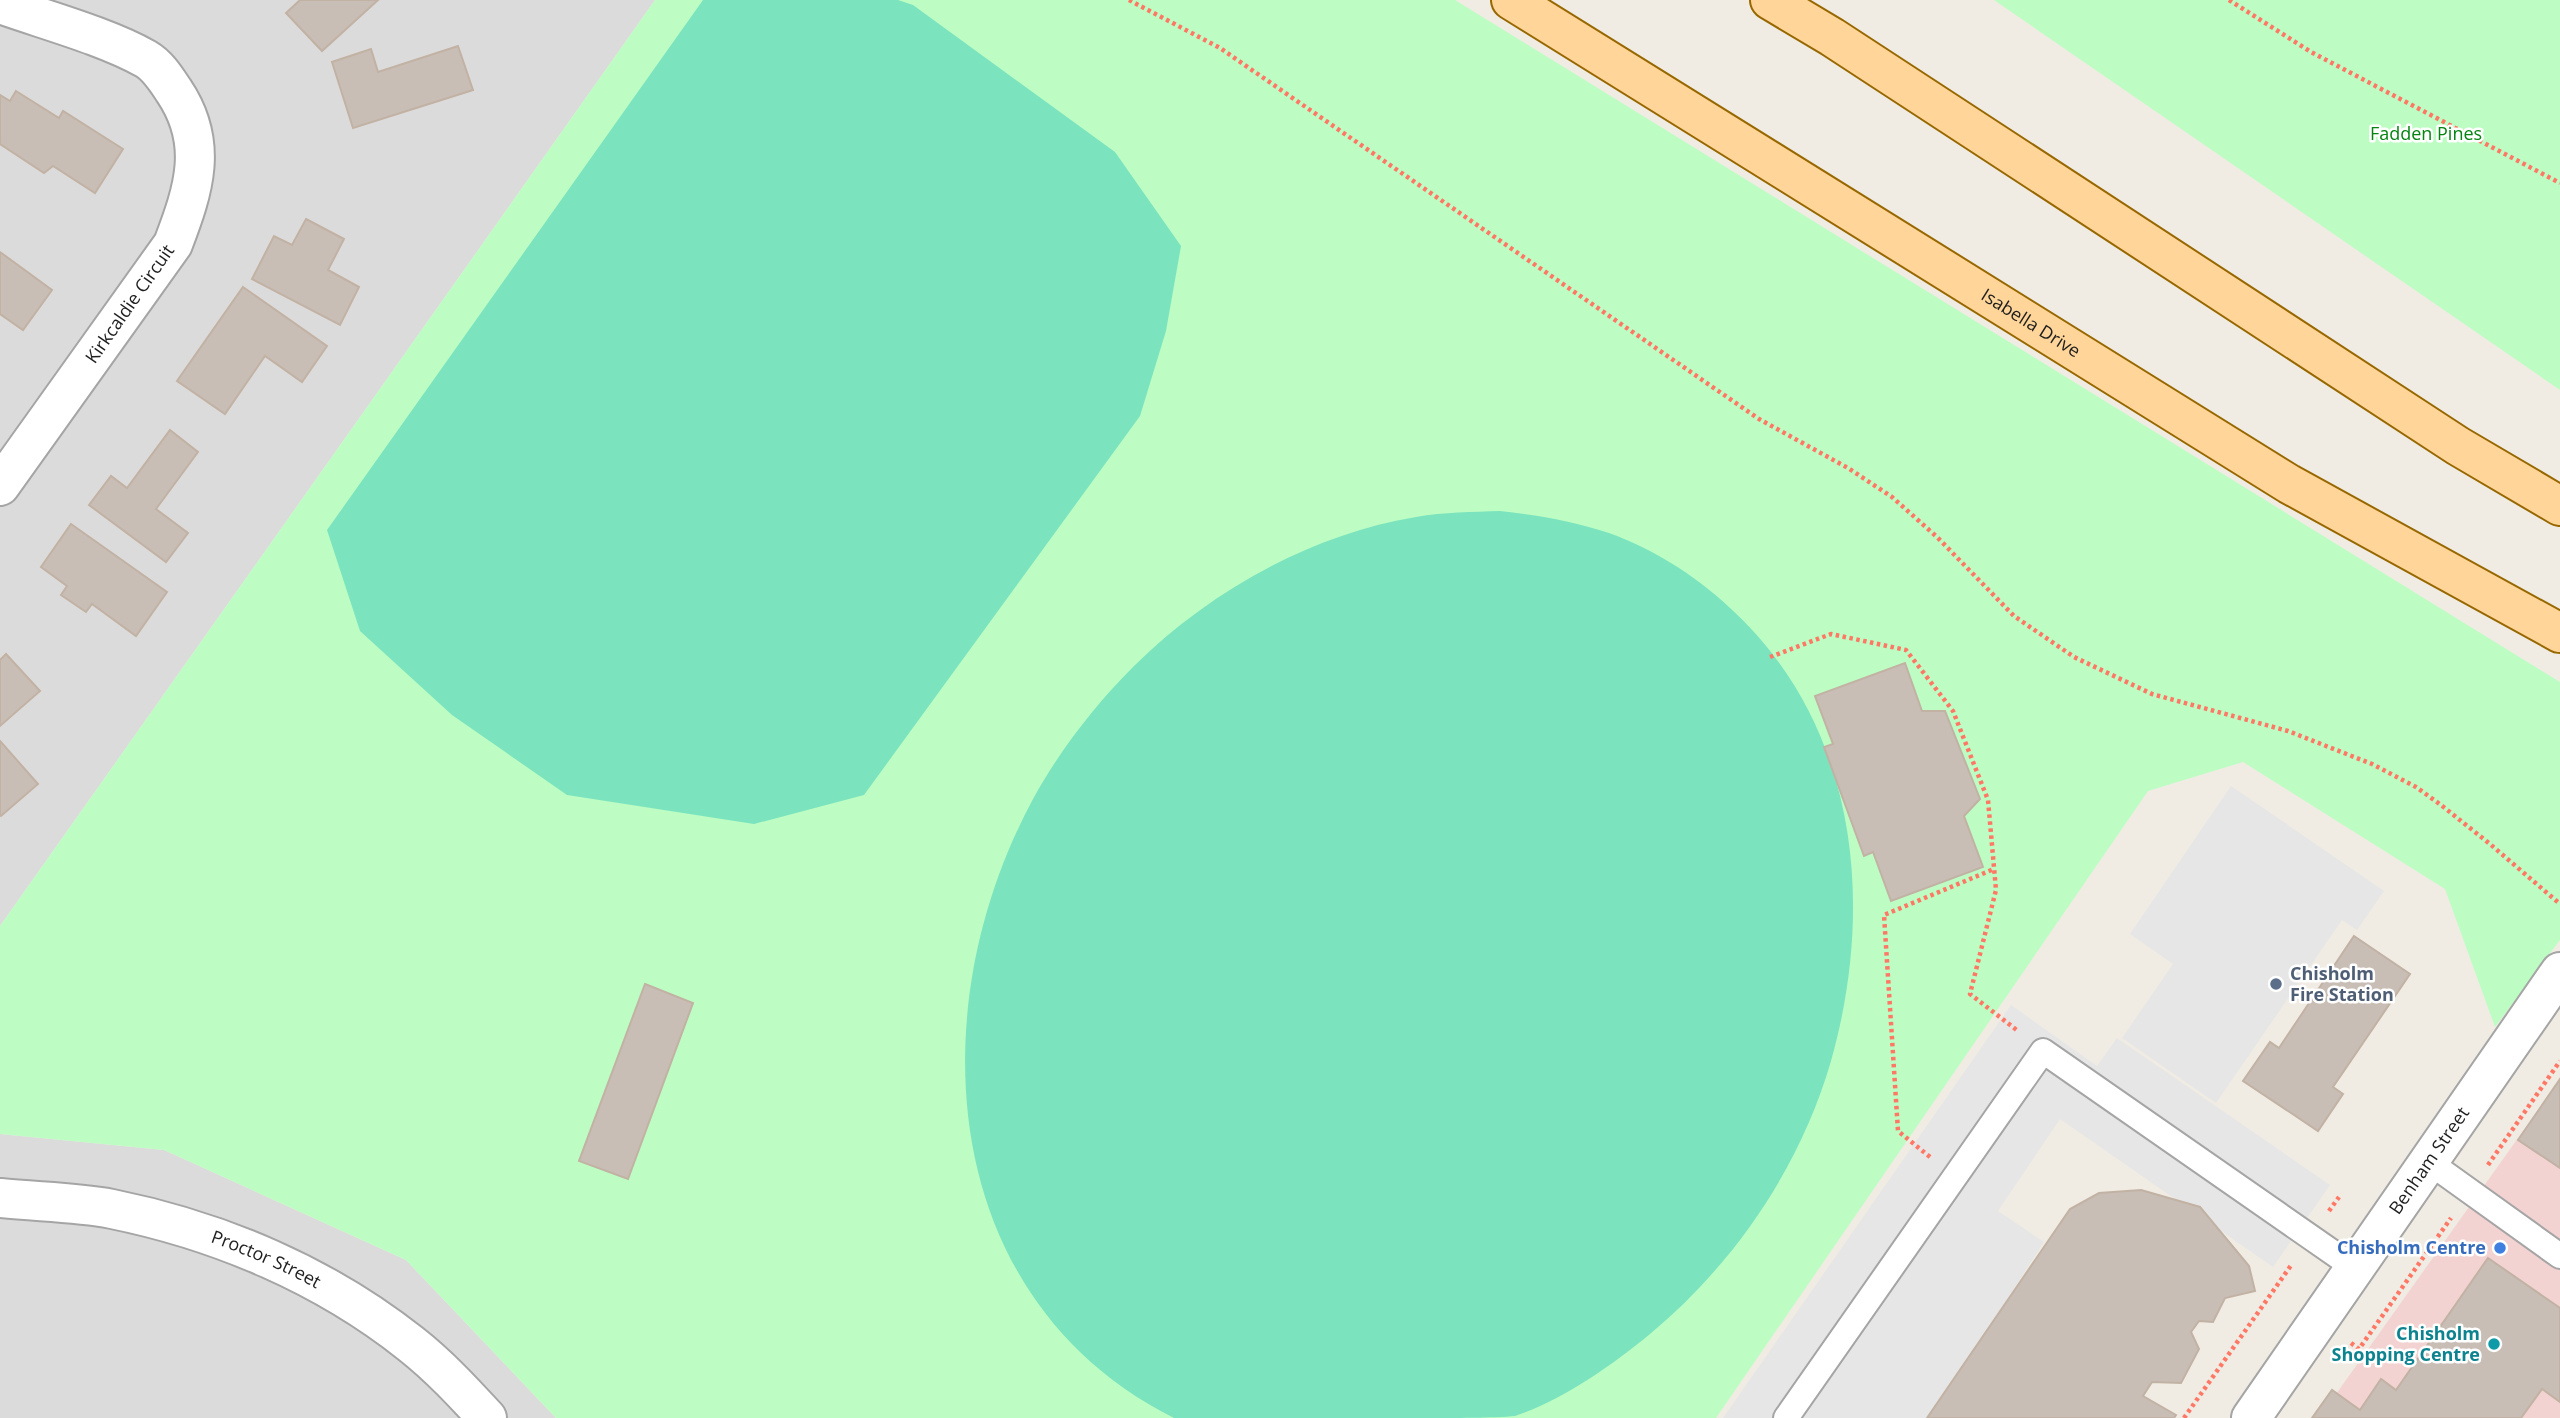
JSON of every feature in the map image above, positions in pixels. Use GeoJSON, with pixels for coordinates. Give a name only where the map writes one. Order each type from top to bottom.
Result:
{"type":"FeatureCollection","features":[{"type":"Feature","properties":{"kind":"main road","name":"Isabella Drive"},"geometry":{"type":"LineString","coordinates":[[1511,0],[2289,484],[2560,633]]}},
{"type":"Feature","properties":{"kind":"main road"},"geometry":{"type":"LineString","coordinates":[[1770,0],[1832,37],[2458,446],[2560,506]]}},
{"type":"Feature","properties":{"kind":"street","name":"Kirkcaldie Circuit"},"geometry":{"type":"LineString","coordinates":[[0,4],[148,60],[163,74],[186,108],[195,151],[191,198],[173,244],[0,486]]}},
{"type":"Feature","properties":{"kind":"street","name":"Benham Street"},"geometry":{"type":"LineString","coordinates":[[2251,1418],[2560,972]]}},
{"type":"Feature","properties":{"kind":"street","name":"Proctor Street"},"geometry":{"type":"LineString","coordinates":[[0,1198],[110,1209],[218,1237],[320,1282],[410,1343],[452,1380],[488,1418]]}},
{"type":"Feature","properties":{"kind":"lane"},"geometry":{"type":"LineString","coordinates":[[1786,1418],[2043,1051],[2355,1268]]}},
{"type":"Feature","properties":{"kind":"lane"},"geometry":{"type":"LineString","coordinates":[[2429,1162],[2560,1256]]}},
{"type":"Feature","properties":{"kind":"path"},"geometry":{"type":"LineString","coordinates":[[1129,0],[1220,48],[1759,419],[1848,468],[1892,496],[1937,537],[2014,616],[2074,657],[2152,694],[2288,731],[2372,764],[2441,805],[2560,904]]}},
{"type":"Feature","properties":{"kind":"path"},"geometry":{"type":"LineString","coordinates":[[2229,0],[2311,52],[2560,183]]}},
{"type":"Feature","properties":{"kind":"path"},"geometry":{"type":"LineString","coordinates":[[1770,657],[1831,634],[1906,650],[1953,710],[1988,800],[1996,890],[1970,994],[2043,1051]]}},
{"type":"Feature","properties":{"kind":"path"},"geometry":{"type":"LineString","coordinates":[[1955,1177],[1898,1131],[1884,915],[1994,869]]}},
{"type":"Feature","properties":{"kind":"path"},"geometry":{"type":"LineString","coordinates":[[2184,1418],[2339,1197]]}},
{"type":"Feature","properties":{"kind":"shaded area"},"geometry":{"type":"Polygon","coordinates":[[[0,0],[655,0],[0,926],[0,0]]]}},
{"type":"Feature","properties":{"kind":"shaded area"},"geometry":{"type":"Polygon","coordinates":[[[2231,786],[2384,891],[2357,930],[2342,920],[2216,1103],[2122,1038],[2173,964],[2130,934],[2231,786]]]}},
{"type":"Feature","properties":{"kind":"shaded area"},"geometry":{"type":"Polygon","coordinates":[[[2011,1005],[2097,1066],[2117,1038],[2330,1185],[2273,1267],[2060,1119],[1998,1211],[2044,1242],[1931,1418],[1723,1418],[2011,1005]]]}},
{"type":"Feature","properties":{"kind":"shaded area","name":"Chisholm Centre"},"geometry":{"type":"Polygon","coordinates":[[[2560,1079],[2560,1418],[2319,1418],[2560,1079]]]}},
{"type":"Feature","properties":{"kind":"shaded area"},"geometry":{"type":"Polygon","coordinates":[[[0,1134],[164,1150],[406,1260],[556,1418],[0,1418],[0,1134]]]}},
{"type":"Feature","properties":{"kind":"green space"},"geometry":{"type":"Polygon","coordinates":[[[655,0],[1455,0],[2560,682],[2560,940],[2495,1027],[2445,889],[2243,762],[2148,791],[1716,1418],[556,1418],[406,1260],[164,1150],[0,1134],[0,926],[655,0]]]}},
{"type":"Feature","properties":{"kind":"green space"},"geometry":{"type":"Polygon","coordinates":[[[703,0],[898,0],[913,5],[1115,152],[1181,246],[1166,331],[1140,416],[864,795],[754,824],[567,795],[452,715],[360,631],[327,530],[703,0]]]}},
{"type":"Feature","properties":{"kind":"green space","name":"Fadden Pines"},"geometry":{"type":"Polygon","coordinates":[[[1994,0],[2560,0],[2560,390],[1994,0]]]}},
{"type":"Feature","properties":{"kind":"green space"},"geometry":{"type":"Polygon","coordinates":[[[1500,511],[1555,519],[1609,533],[1673,564],[1729,607],[1772,653],[1805,705],[1829,760],[1845,818],[1852,878],[1852,939],[1845,1001],[1831,1061],[1818,1101],[1782,1176],[1736,1245],[1709,1277],[1681,1307],[1635,1346],[1603,1370],[1551,1401],[1515,1416],[1496,1417],[1174,1418],[1096,1366],[1037,1301],[996,1226],[972,1144],[965,1057],[973,969],[996,882],[1033,799],[1079,729],[1134,666],[1196,613],[1264,570],[1339,537],[1416,517],[1500,511]]]}},
{"type":"Feature","properties":{"kind":"building"},"geometry":{"type":"Polygon","coordinates":[[[300,0],[378,0],[322,51],[286,13],[300,0]]]}},
{"type":"Feature","properties":{"kind":"building"},"geometry":{"type":"Polygon","coordinates":[[[458,46],[473,90],[353,128],[332,62],[371,49],[378,72],[458,46]]]}},
{"type":"Feature","properties":{"kind":"building"},"geometry":{"type":"Polygon","coordinates":[[[16,91],[59,118],[63,111],[123,149],[95,193],[53,166],[44,173],[0,144],[0,95],[10,101],[16,91]]]}},
{"type":"Feature","properties":{"kind":"building"},"geometry":{"type":"Polygon","coordinates":[[[306,219],[344,239],[328,270],[359,287],[340,325],[252,279],[274,236],[292,245],[306,219]]]}},
{"type":"Feature","properties":{"kind":"building"},"geometry":{"type":"Polygon","coordinates":[[[0,252],[52,290],[23,330],[0,314],[0,252]]]}},
{"type":"Feature","properties":{"kind":"building"},"geometry":{"type":"Polygon","coordinates":[[[243,287],[327,346],[302,382],[265,356],[225,414],[177,381],[243,287]]]}},
{"type":"Feature","properties":{"kind":"building"},"geometry":{"type":"Polygon","coordinates":[[[170,430],[198,452],[156,509],[188,533],[166,562],[89,505],[111,476],[127,488],[170,430]]]}},
{"type":"Feature","properties":{"kind":"building"},"geometry":{"type":"Polygon","coordinates":[[[71,524],[167,592],[136,636],[92,604],[86,612],[61,595],[67,586],[41,567],[71,524]]]}},
{"type":"Feature","properties":{"kind":"building"},"geometry":{"type":"Polygon","coordinates":[[[6,654],[40,691],[0,726],[0,660],[6,654]]]}},
{"type":"Feature","properties":{"kind":"building"},"geometry":{"type":"Polygon","coordinates":[[[1905,663],[1922,711],[1945,711],[1980,799],[1964,816],[1983,867],[1891,901],[1873,852],[1864,856],[1824,747],[1833,744],[1815,696],[1905,663]]]}},
{"type":"Feature","properties":{"kind":"building"},"geometry":{"type":"Polygon","coordinates":[[[0,741],[38,784],[1,816],[0,815],[0,741]]]}},
{"type":"Feature","properties":{"kind":"building"},"geometry":{"type":"Polygon","coordinates":[[[2354,936],[2410,974],[2333,1087],[2343,1094],[2318,1131],[2243,1081],[2270,1042],[2279,1048],[2354,936]]]}},
{"type":"Feature","properties":{"kind":"building"},"geometry":{"type":"Polygon","coordinates":[[[645,984],[693,1003],[628,1179],[579,1161],[645,984]]]}},
{"type":"Feature","properties":{"kind":"building"},"geometry":{"type":"Polygon","coordinates":[[[2560,1079],[2560,1168],[2518,1140],[2560,1079]]]}},
{"type":"Feature","properties":{"kind":"building"},"geometry":{"type":"Polygon","coordinates":[[[2141,1190],[2200,1207],[2249,1266],[2255,1291],[2225,1298],[2213,1322],[2199,1321],[2191,1332],[2199,1349],[2181,1383],[2152,1382],[2143,1396],[2176,1415],[2174,1418],[1927,1418],[2070,1209],[2099,1193],[2141,1190]]]}},
{"type":"Feature","properties":{"kind":"building","name":"Chisholm Shopping Centre"},"geometry":{"type":"Polygon","coordinates":[[[2488,1258],[2560,1308],[2560,1402],[2542,1389],[2521,1418],[2312,1418],[2332,1390],[2360,1410],[2381,1379],[2396,1390],[2488,1258]]]}},
{"type":"Feature","properties":{"kind":"place","name":"Chisholm Fire Station"},"geometry":{"type":"Point","coordinates":[2276,984]}},
{"type":"Feature","properties":{"kind":"place","name":"Chisholm Centre"},"geometry":{"type":"Point","coordinates":[2500,1248]}},
{"type":"Feature","properties":{"kind":"place","name":"Chisholm Shopping Centre"},"geometry":{"type":"Point","coordinates":[2494,1344]}}]}
